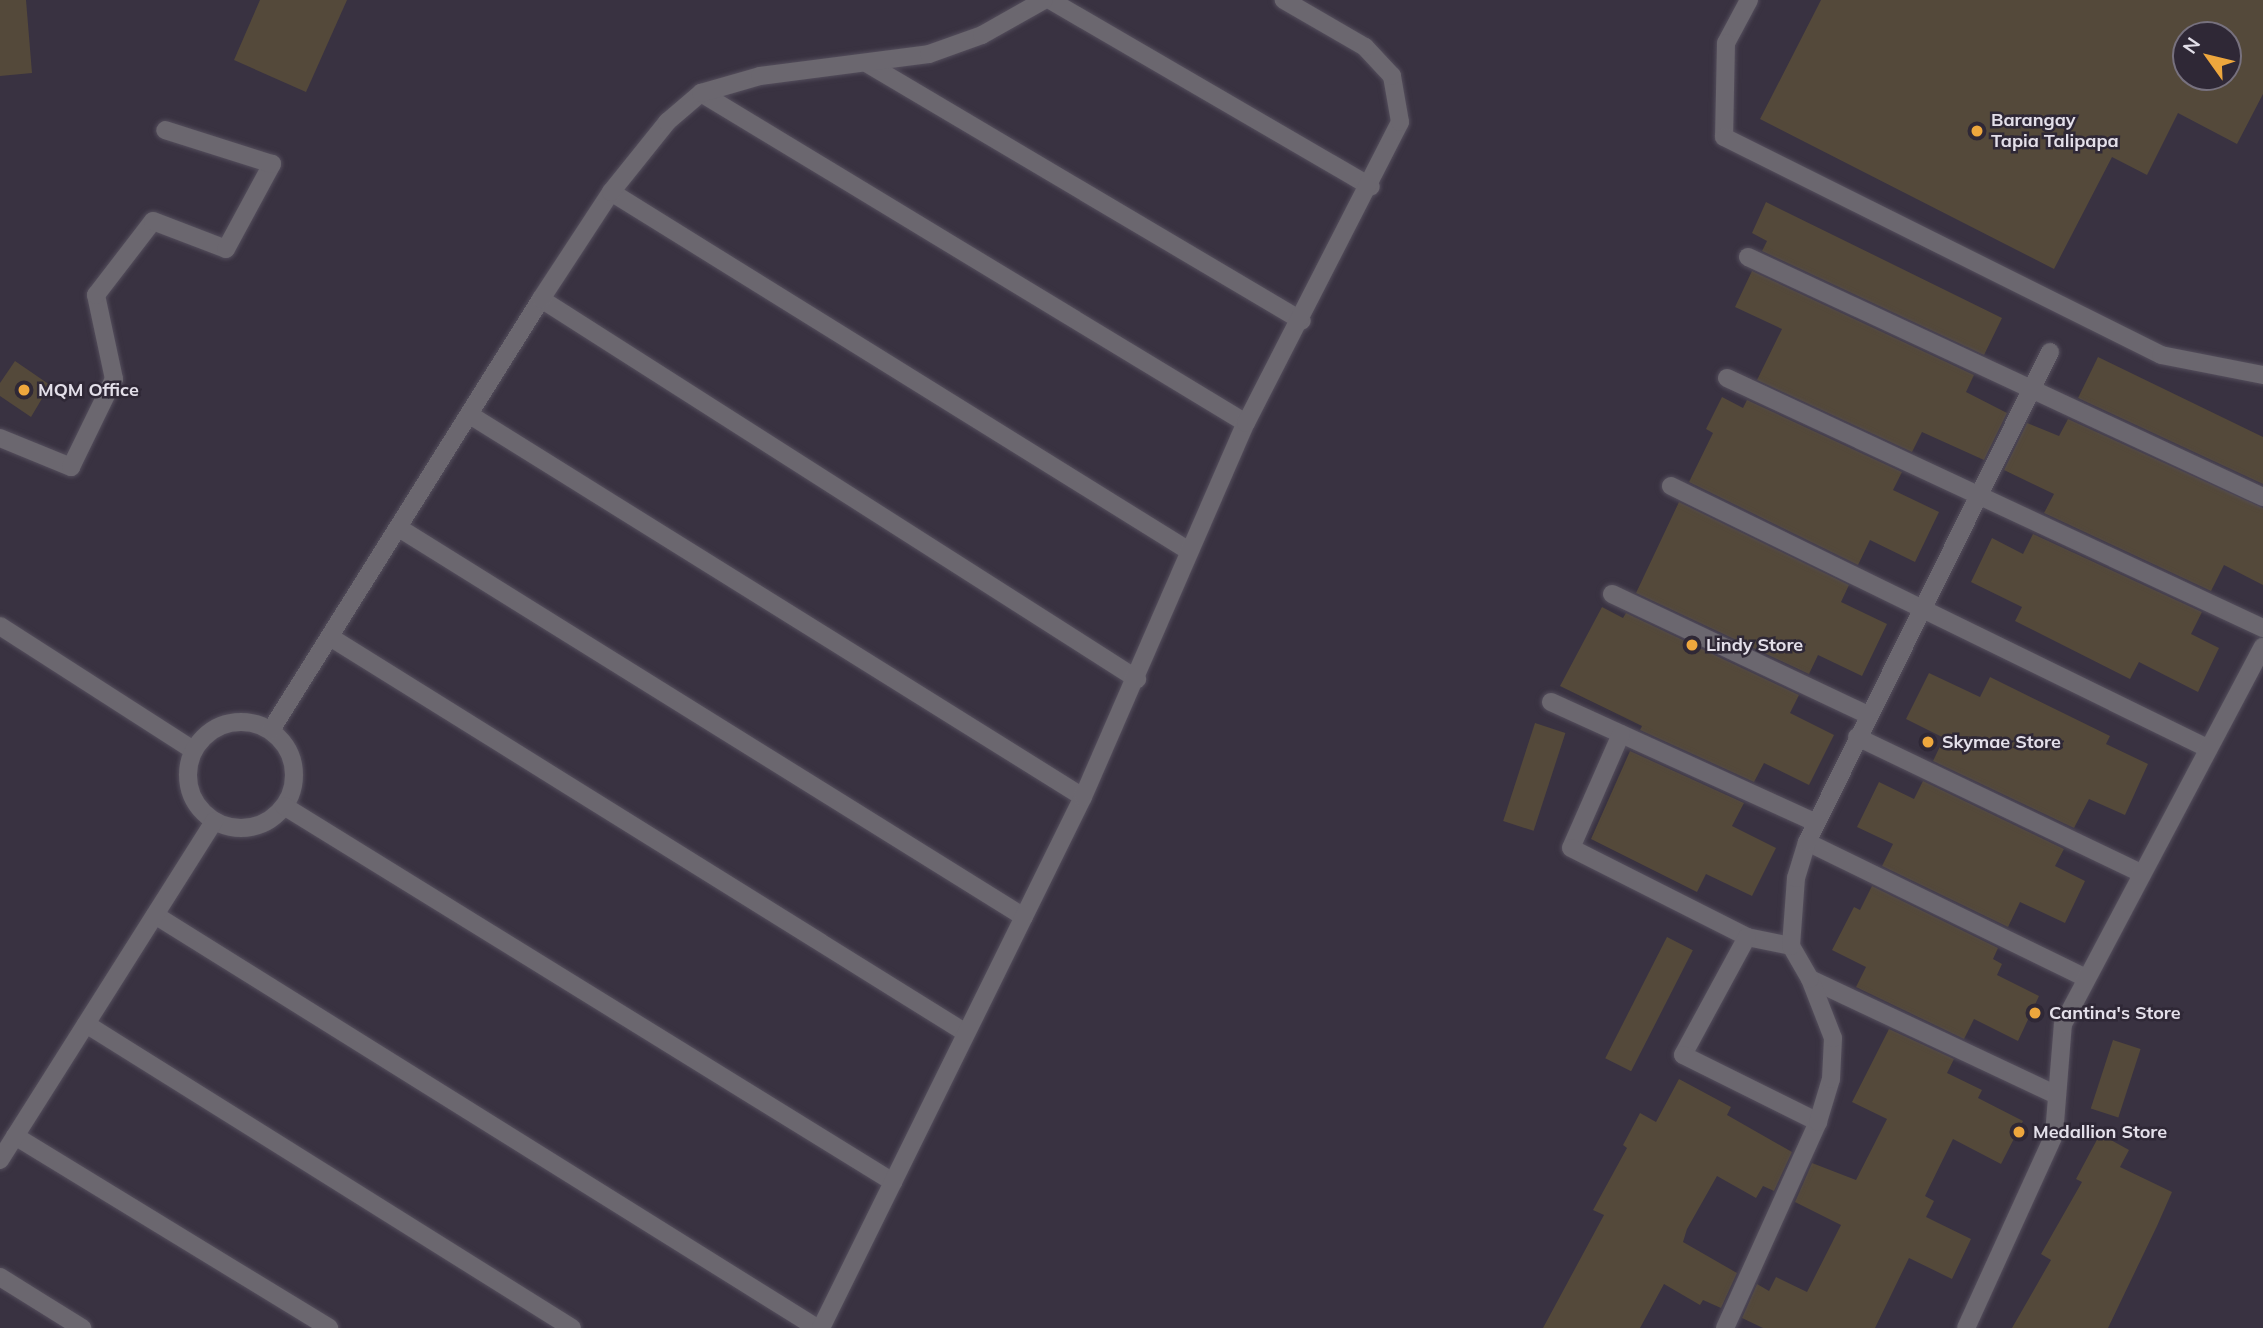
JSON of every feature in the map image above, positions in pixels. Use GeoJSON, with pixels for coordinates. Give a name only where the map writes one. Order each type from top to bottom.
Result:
{"type":"FeatureCollection","features":[{"type":"Feature","properties":{"kind":"street"},"geometry":{"type":"LineString","coordinates":[[271,730],[541,299],[611,192],[660,130],[701,93],[760,76],[929,54],[982,35],[1044,0]]}},
{"type":"Feature","properties":{"kind":"street"},"geometry":{"type":"LineString","coordinates":[[1050,0],[1371,187]]}},
{"type":"Feature","properties":{"kind":"street"},"geometry":{"type":"LineString","coordinates":[[155,915],[819,1328],[1083,797],[1137,679],[1189,551],[1246,423],[1371,187],[1400,122],[1392,76],[1365,47],[1284,0]]}},
{"type":"Feature","properties":{"kind":"street"},"geometry":{"type":"LineString","coordinates":[[1749,0],[1726,43],[1724,137],[2161,355],[2263,375]]}},
{"type":"Feature","properties":{"kind":"street"},"geometry":{"type":"LineString","coordinates":[[868,64],[1301,321]]}},
{"type":"Feature","properties":{"kind":"street"},"geometry":{"type":"LineString","coordinates":[[701,93],[1246,423]]}},
{"type":"Feature","properties":{"kind":"street"},"geometry":{"type":"LineString","coordinates":[[0,438],[71,467],[114,379],[96,295],[153,221],[226,249],[272,164],[165,130]]}},
{"type":"Feature","properties":{"kind":"street"},"geometry":{"type":"LineString","coordinates":[[611,192],[1189,551]]}},
{"type":"Feature","properties":{"kind":"street"},"geometry":{"type":"LineString","coordinates":[[1748,257],[2032,387],[2263,497]]}},
{"type":"Feature","properties":{"kind":"street"},"geometry":{"type":"LineString","coordinates":[[541,299],[1137,679]]}},
{"type":"Feature","properties":{"kind":"street"},"geometry":{"type":"LineString","coordinates":[[1725,1328],[1818,1122],[1831,1079],[1833,1038],[1810,979],[1791,946],[1796,878],[1807,842],[2050,352]]}},
{"type":"Feature","properties":{"kind":"street"},"geometry":{"type":"LineString","coordinates":[[1727,378],[2263,628]]}},
{"type":"Feature","properties":{"kind":"street"},"geometry":{"type":"LineString","coordinates":[[470,415],[1083,797]]}},
{"type":"Feature","properties":{"kind":"street"},"geometry":{"type":"LineString","coordinates":[[1671,486],[2207,748]]}},
{"type":"Feature","properties":{"kind":"street"},"geometry":{"type":"LineString","coordinates":[[399,528],[1024,917]]}},
{"type":"Feature","properties":{"kind":"street"},"geometry":{"type":"LineString","coordinates":[[1612,594],[1868,715]]}},
{"type":"Feature","properties":{"kind":"street"},"geometry":{"type":"LineString","coordinates":[[0,626],[193,750]]}},
{"type":"Feature","properties":{"kind":"street"},"geometry":{"type":"LineString","coordinates":[[330,637],[966,1033]]}},
{"type":"Feature","properties":{"kind":"street"},"geometry":{"type":"LineString","coordinates":[[1966,1328],[2054,1135],[2063,1024],[2207,748],[2263,647]]}},
{"type":"Feature","properties":{"kind":"street"},"geometry":{"type":"LineString","coordinates":[[1551,702],[1816,823]]}},
{"type":"Feature","properties":{"kind":"street"},"geometry":{"type":"LineString","coordinates":[[243,721],[271,730],[284,742],[295,774],[284,806],[266,821],[244,828],[214,821],[201,811],[188,782],[193,750],[202,737],[228,723],[243,721]]}},
{"type":"Feature","properties":{"kind":"street"},"geometry":{"type":"LineString","coordinates":[[1622,734],[1571,848],[1747,937],[1791,946]]}},
{"type":"Feature","properties":{"kind":"street"},"geometry":{"type":"LineString","coordinates":[[1857,737],[2141,873]]}},
{"type":"Feature","properties":{"kind":"street"},"geometry":{"type":"LineString","coordinates":[[284,806],[893,1182]]}},
{"type":"Feature","properties":{"kind":"street"},"geometry":{"type":"LineString","coordinates":[[0,1160],[214,821]]}},
{"type":"Feature","properties":{"kind":"street"},"geometry":{"type":"LineString","coordinates":[[1807,842],[2087,978]]}},
{"type":"Feature","properties":{"kind":"street"},"geometry":{"type":"LineString","coordinates":[[1747,937],[1683,1055],[1818,1122]]}},
{"type":"Feature","properties":{"kind":"street"},"geometry":{"type":"LineString","coordinates":[[1810,979],[2057,1095]]}},
{"type":"Feature","properties":{"kind":"street"},"geometry":{"type":"LineString","coordinates":[[86,1024],[572,1328]]}},
{"type":"Feature","properties":{"kind":"street"},"geometry":{"type":"LineString","coordinates":[[15,1136],[328,1328]]}},
{"type":"Feature","properties":{"kind":"street"},"geometry":{"type":"LineString","coordinates":[[0,1277],[82,1328]]}},
{"type":"Feature","properties":{"kind":"building"},"geometry":{"type":"Polygon","coordinates":[[[0,0],[26,0],[32,73],[0,76],[0,0]]]}},
{"type":"Feature","properties":{"kind":"building"},"geometry":{"type":"Polygon","coordinates":[[[260,0],[347,0],[306,92],[234,60],[260,0]]]}},
{"type":"Feature","properties":{"kind":"building","name":"Barangay Tapia Talipapa"},"geometry":{"type":"Polygon","coordinates":[[[1821,0],[2263,0],[2263,94],[2237,144],[2178,113],[2147,175],[2112,157],[2054,269],[1760,119],[1821,0]]]}},
{"type":"Feature","properties":{"kind":"building"},"geometry":{"type":"Polygon","coordinates":[[[1766,202],[2002,318],[1984,355],[1762,251],[1767,241],[1752,233],[1766,202]]]}},
{"type":"Feature","properties":{"kind":"building"},"geometry":{"type":"Polygon","coordinates":[[[1752,271],[1974,375],[1966,392],[2007,413],[1984,460],[1922,432],[1912,452],[1757,380],[1782,329],[1735,307],[1752,271]]]}},
{"type":"Feature","properties":{"kind":"building"},"geometry":{"type":"Polygon","coordinates":[[[2098,357],[2263,437],[2263,484],[2078,398],[2098,357]]]}},
{"type":"Feature","properties":{"kind":"building","name":"MQM Office"},"geometry":{"type":"Polygon","coordinates":[[[15,361],[50,385],[31,417],[0,396],[0,383],[15,361]]]}},
{"type":"Feature","properties":{"kind":"building"},"geometry":{"type":"Polygon","coordinates":[[[1722,397],[1743,408],[1747,400],[1902,472],[1893,490],[1939,512],[1915,562],[1870,540],[1858,565],[1689,482],[1713,433],[1706,429],[1722,397]]]}},
{"type":"Feature","properties":{"kind":"building"},"geometry":{"type":"Polygon","coordinates":[[[2068,419],[2263,508],[2263,585],[2224,565],[2211,591],[2044,513],[2054,494],[2004,470],[2027,423],[2059,436],[2068,419]]]}},
{"type":"Feature","properties":{"kind":"building"},"geometry":{"type":"Polygon","coordinates":[[[1679,502],[1849,585],[1841,602],[1887,624],[1862,676],[1818,655],[1809,674],[1636,593],[1679,502]]]}},
{"type":"Feature","properties":{"kind":"building"},"geometry":{"type":"Polygon","coordinates":[[[2033,534],[2202,612],[2191,634],[2219,648],[2198,692],[2139,662],[2130,679],[2015,621],[2022,607],[1971,582],[1992,538],[2023,554],[2033,534]]]}},
{"type":"Feature","properties":{"kind":"building"},"geometry":{"type":"Polygon","coordinates":[[[1602,607],[1623,618],[1626,613],[1799,695],[1790,713],[1834,735],[1809,785],[1764,763],[1754,782],[1640,730],[1642,726],[1560,686],[1602,607]]]}},
{"type":"Feature","properties":{"kind":"building"},"geometry":{"type":"Polygon","coordinates":[[[1929,673],[1980,697],[1990,677],[2110,736],[2106,744],[2148,764],[2125,815],[2089,799],[2074,828],[1933,761],[1944,738],[1906,719],[1929,673]]]}},
{"type":"Feature","properties":{"kind":"building"},"geometry":{"type":"Polygon","coordinates":[[[1535,723],[1565,733],[1534,831],[1503,821],[1535,723]]]}},
{"type":"Feature","properties":{"kind":"building"},"geometry":{"type":"Polygon","coordinates":[[[1630,751],[1744,803],[1732,826],[1776,848],[1752,896],[1706,874],[1697,892],[1591,839],[1630,751]]]}},
{"type":"Feature","properties":{"kind":"building"},"geometry":{"type":"Polygon","coordinates":[[[1923,781],[2064,849],[2055,866],[2085,881],[2065,923],[2020,902],[2008,927],[1882,866],[1893,844],[1857,827],[1879,782],[1914,799],[1923,781]]]}},
{"type":"Feature","properties":{"kind":"building"},"geometry":{"type":"Polygon","coordinates":[[[1872,886],[1998,948],[1993,959],[2002,964],[1997,975],[2039,996],[2018,1041],[1974,1019],[1964,1039],[1856,987],[1866,967],[1832,950],[1854,907],[1860,910],[1872,886]]]}},
{"type":"Feature","properties":{"kind":"building"},"geometry":{"type":"Polygon","coordinates":[[[1667,937],[1693,950],[1631,1071],[1605,1058],[1667,937]]]}},
{"type":"Feature","properties":{"kind":"building"},"geometry":{"type":"Polygon","coordinates":[[[1889,1029],[1954,1059],[1947,1073],[1982,1090],[1978,1098],[2023,1121],[2001,1164],[1953,1139],[1925,1196],[1934,1201],[1926,1217],[1971,1239],[1952,1279],[1909,1258],[1875,1328],[1763,1328],[1742,1318],[1757,1284],[1769,1291],[1776,1277],[1807,1292],[1841,1225],[1795,1202],[1812,1163],[1856,1180],[1887,1119],[1852,1102],[1889,1029]]]}},
{"type":"Feature","properties":{"kind":"building"},"geometry":{"type":"Polygon","coordinates":[[[2113,1040],[2141,1049],[2118,1117],[2091,1108],[2113,1040]]]}},
{"type":"Feature","properties":{"kind":"building"},"geometry":{"type":"Polygon","coordinates":[[[1679,1079],[1731,1107],[1727,1115],[1792,1152],[1774,1191],[1763,1186],[1756,1198],[1717,1176],[1687,1229],[1683,1242],[1737,1273],[1721,1308],[1703,1300],[1700,1305],[1664,1284],[1640,1328],[1543,1328],[1604,1215],[1593,1210],[1627,1148],[1623,1145],[1640,1113],[1656,1122],[1679,1079]]]}},
{"type":"Feature","properties":{"kind":"building"},"geometry":{"type":"Polygon","coordinates":[[[2100,1134],[2129,1150],[2120,1167],[2172,1192],[2157,1226],[2108,1328],[2012,1328],[2051,1260],[2041,1254],[2082,1182],[2076,1179],[2100,1134]]]}},
{"type":"Feature","properties":{"kind":"place","name":"Barangay Tapia Talipapa"},"geometry":{"type":"Point","coordinates":[1977,131]}},
{"type":"Feature","properties":{"kind":"place","name":"MQM Office"},"geometry":{"type":"Point","coordinates":[24,390]}},
{"type":"Feature","properties":{"kind":"place","name":"Lindy Store"},"geometry":{"type":"Point","coordinates":[1692,645]}},
{"type":"Feature","properties":{"kind":"place","name":"Skymae Store"},"geometry":{"type":"Point","coordinates":[1928,742]}},
{"type":"Feature","properties":{"kind":"place","name":"Cantina's Store"},"geometry":{"type":"Point","coordinates":[2035,1013]}},
{"type":"Feature","properties":{"kind":"place","name":"Medallion Store"},"geometry":{"type":"Point","coordinates":[2019,1132]}}]}
